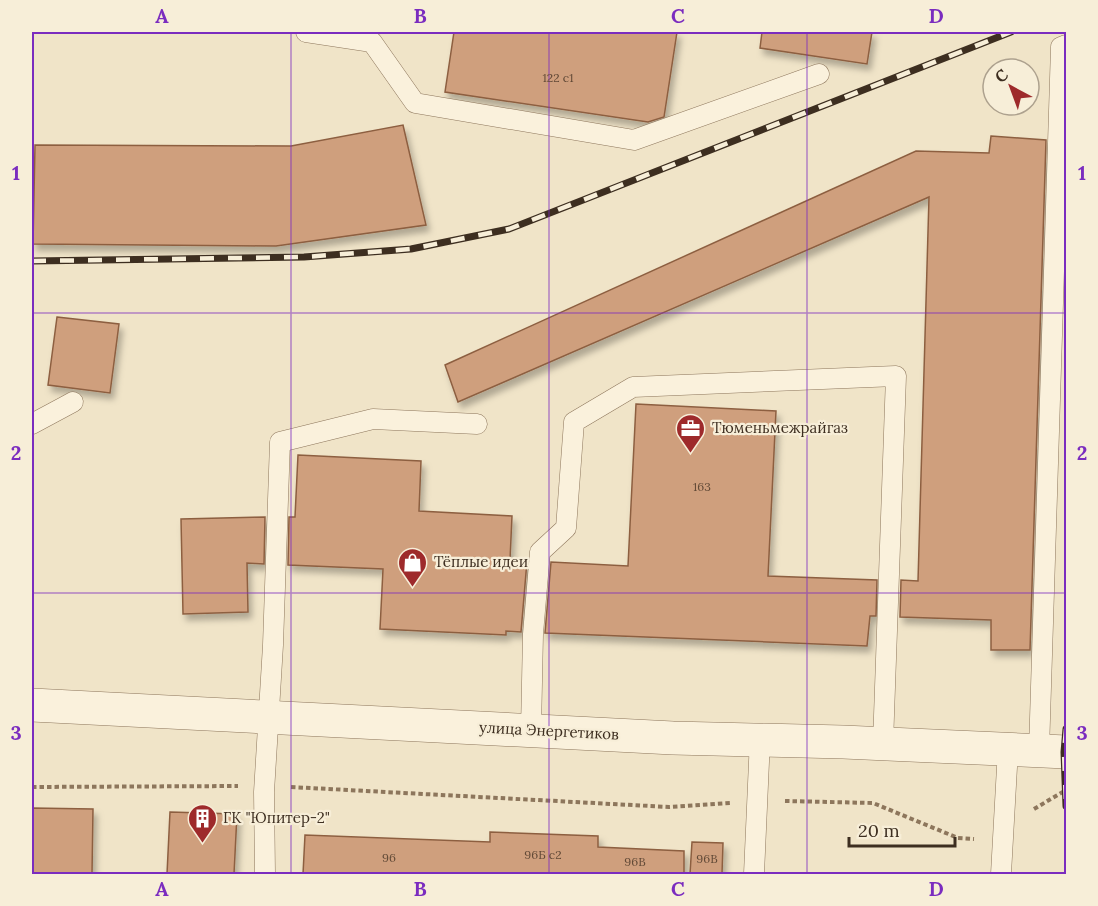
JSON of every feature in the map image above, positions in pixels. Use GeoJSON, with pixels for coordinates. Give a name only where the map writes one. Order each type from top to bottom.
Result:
{"type":"FeatureCollection","features":[{"type":"Feature","properties":{"kind":"street","name":"улица Энергетиков"},"geometry":{"type":"LineString","coordinates":[[32,705],[673,738],[1038,751]]}},
{"type":"Feature","properties":{"kind":"lane"},"geometry":{"type":"LineString","coordinates":[[306,32],[372,42],[415,103],[634,140],[819,74]]}},
{"type":"Feature","properties":{"kind":"lane"},"geometry":{"type":"LineString","coordinates":[[1001,874],[1003,842],[1038,751],[1061,47],[1066,45]]}},
{"type":"Feature","properties":{"kind":"lane"},"geometry":{"type":"LineString","coordinates":[[531,730],[533,634],[540,552],[566,528],[574,422],[633,387],[896,376],[883,744]]}},
{"type":"Feature","properties":{"kind":"lane"},"geometry":{"type":"LineString","coordinates":[[32,424],[73,402]]}},
{"type":"Feature","properties":{"kind":"lane"},"geometry":{"type":"LineString","coordinates":[[265,874],[265,785],[280,442],[373,419],[477,424]]}},
{"type":"Feature","properties":{"kind":"lane"},"geometry":{"type":"LineString","coordinates":[[754,874],[760,740]]}},
{"type":"Feature","properties":{"kind":"path"},"geometry":{"type":"LineString","coordinates":[[32,787],[265,785],[669,807],[758,801],[873,803],[958,838],[1003,842],[1034,809],[1066,790]]}},
{"type":"Feature","properties":{"kind":"building"},"geometry":{"type":"Polygon","coordinates":[[[454,32],[677,32],[664,117],[648,122],[445,92],[454,32]]]}},
{"type":"Feature","properties":{"kind":"building"},"geometry":{"type":"Polygon","coordinates":[[[762,32],[872,32],[867,64],[760,48],[762,32]]]}},
{"type":"Feature","properties":{"kind":"building"},"geometry":{"type":"Polygon","coordinates":[[[403,125],[426,225],[276,246],[33,244],[35,145],[291,146],[403,125]]]}},
{"type":"Feature","properties":{"kind":"building"},"geometry":{"type":"Polygon","coordinates":[[[991,136],[1046,140],[1030,650],[991,650],[991,620],[900,617],[901,580],[918,581],[929,197],[458,402],[445,365],[916,151],[989,153],[991,136]]]}},
{"type":"Feature","properties":{"kind":"building"},"geometry":{"type":"Polygon","coordinates":[[[57,317],[119,324],[110,393],[48,385],[57,317]]]}},
{"type":"Feature","properties":{"kind":"building"},"geometry":{"type":"Polygon","coordinates":[[[636,404],[776,411],[768,576],[877,580],[876,616],[870,616],[867,646],[545,633],[551,562],[628,566],[636,404]]]}},
{"type":"Feature","properties":{"kind":"building"},"geometry":{"type":"Polygon","coordinates":[[[298,455],[421,461],[419,511],[512,516],[510,560],[527,561],[521,632],[506,631],[506,635],[380,629],[383,569],[288,565],[289,517],[295,517],[298,455]]]}},
{"type":"Feature","properties":{"kind":"building"},"geometry":{"type":"Polygon","coordinates":[[[265,517],[264,564],[247,563],[248,612],[183,614],[181,519],[265,517]]]}},
{"type":"Feature","properties":{"kind":"building"},"geometry":{"type":"Polygon","coordinates":[[[32,808],[93,809],[92,874],[32,874],[32,808]]]}},
{"type":"Feature","properties":{"kind":"building","name":"ГК \"Юпитер-2\""},"geometry":{"type":"Polygon","coordinates":[[[170,812],[237,814],[234,874],[167,874],[170,812]]]}},
{"type":"Feature","properties":{"kind":"building"},"geometry":{"type":"Polygon","coordinates":[[[490,832],[598,836],[598,847],[684,851],[684,874],[303,874],[305,835],[490,842],[490,832]]]}},
{"type":"Feature","properties":{"kind":"building"},"geometry":{"type":"Polygon","coordinates":[[[692,842],[723,843],[722,874],[690,874],[692,842]]]}},
{"type":"Feature","properties":{"kind":"railway"},"geometry":{"type":"LineString","coordinates":[[32,261],[304,257],[411,249],[509,229],[1011,32]]}},
{"type":"Feature","properties":{"kind":"railway"},"geometry":{"type":"LineString","coordinates":[[1066,729],[1064,752],[1066,806]]}},
{"type":"Feature","properties":{"kind":"place","name":"Тюменьмежрайгаз"},"geometry":{"type":"Point","coordinates":[691,454]}},
{"type":"Feature","properties":{"kind":"place","name":"Тёплые идеи"},"geometry":{"type":"Point","coordinates":[413,588]}},
{"type":"Feature","properties":{"kind":"place","name":"ГК \"Юпитер-2\""},"geometry":{"type":"Point","coordinates":[202,844]}}]}
